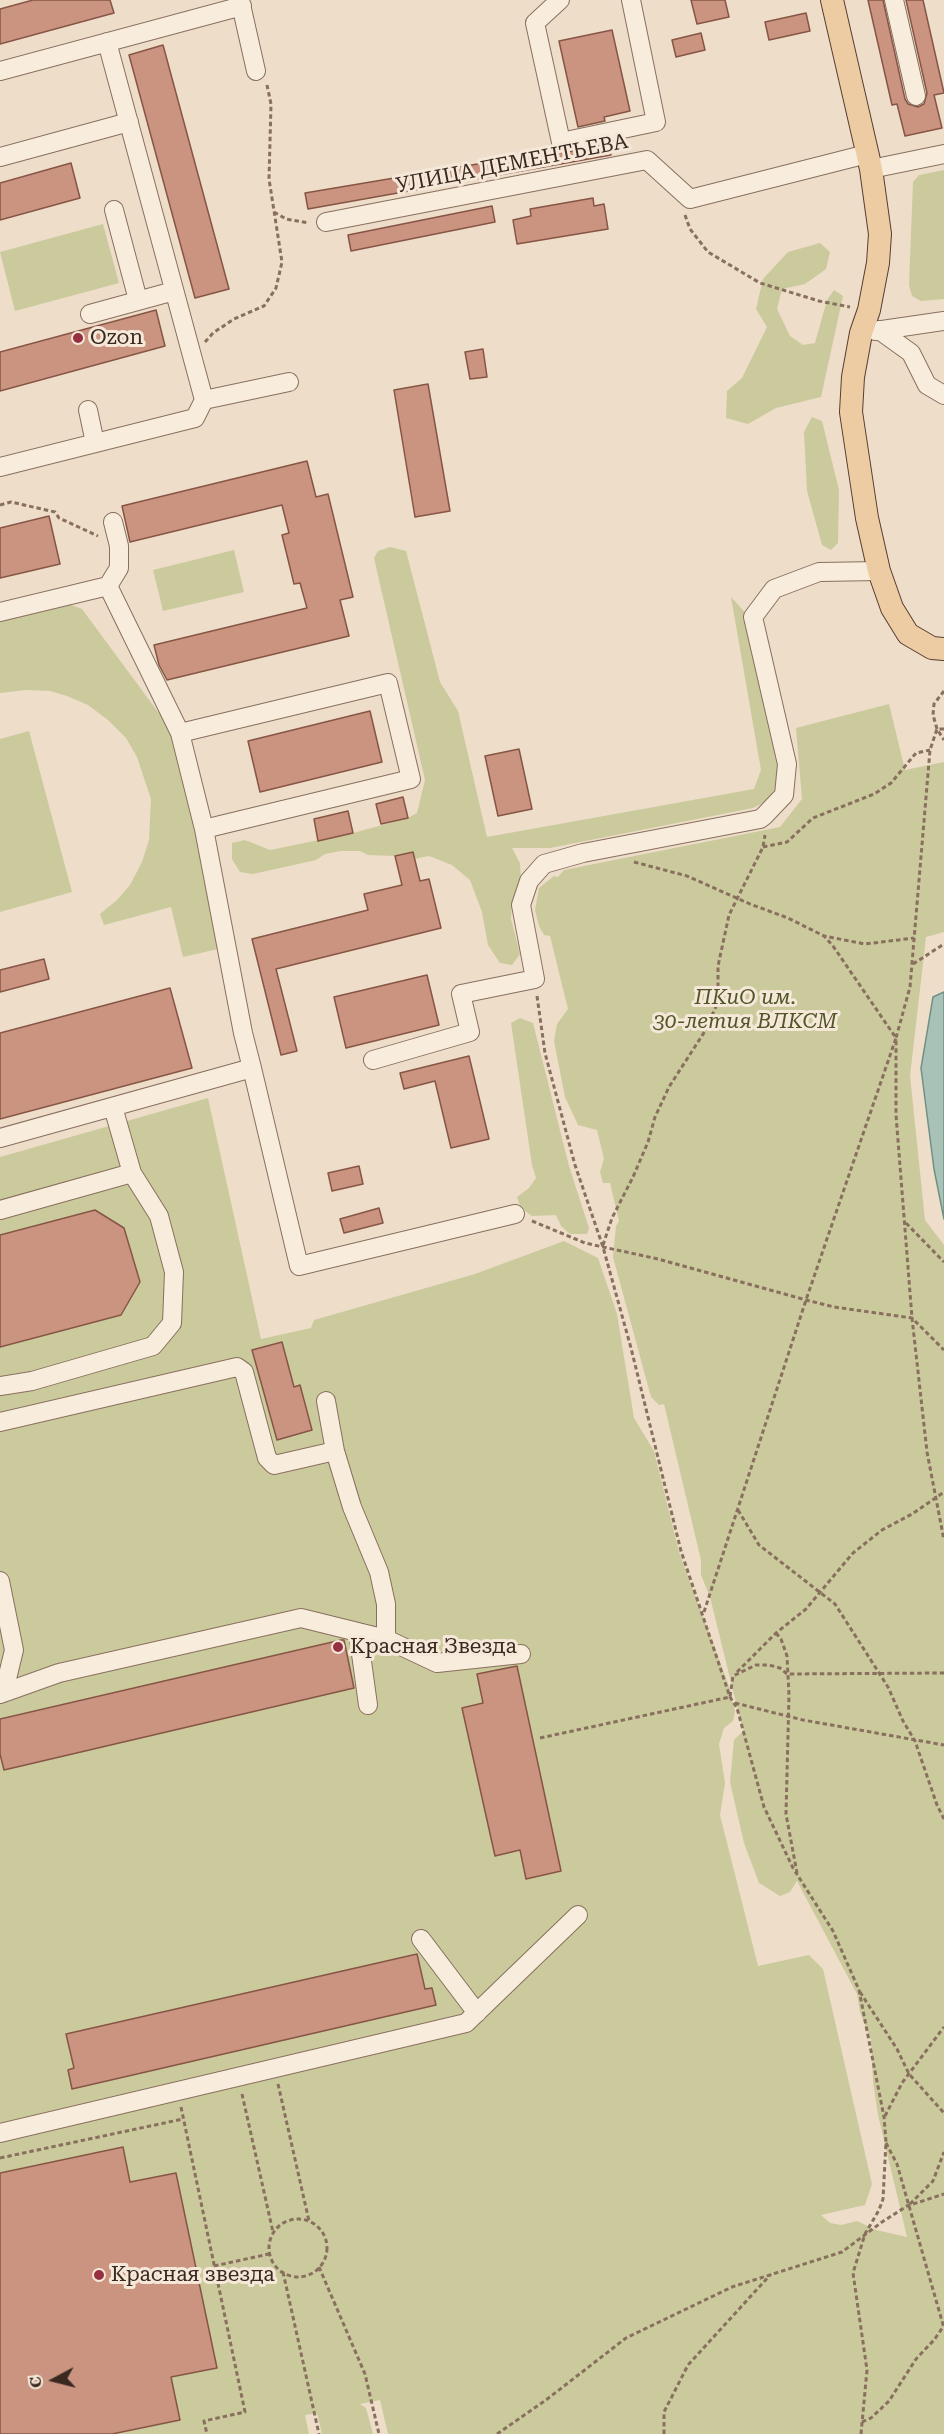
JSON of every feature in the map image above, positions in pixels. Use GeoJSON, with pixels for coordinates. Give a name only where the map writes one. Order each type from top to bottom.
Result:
{"type":"FeatureCollection","features":[{"type":"Feature","properties":{"kind":"main road"},"geometry":{"type":"LineString","coordinates":[[832,0],[869,161],[880,234],[878,263],[869,310],[870,331],[853,377],[851,412],[867,518],[879,571],[892,608],[908,634],[932,648],[944,649]]}},
{"type":"Feature","properties":{"kind":"street"},"geometry":{"type":"LineString","coordinates":[[560,0],[535,23],[561,142],[656,122],[631,0]]}},
{"type":"Feature","properties":{"kind":"street"},"geometry":{"type":"LineString","coordinates":[[894,0],[916,96]]}},
{"type":"Feature","properties":{"kind":"street"},"geometry":{"type":"LineString","coordinates":[[0,71],[241,3],[256,71]]}},
{"type":"Feature","properties":{"kind":"street"},"geometry":{"type":"LineString","coordinates":[[0,467],[195,418],[204,400],[107,42]]}},
{"type":"Feature","properties":{"kind":"street"},"geometry":{"type":"LineString","coordinates":[[0,157],[129,122]]}},
{"type":"Feature","properties":{"kind":"street"},"geometry":{"type":"LineString","coordinates":[[869,161],[944,154]]}},
{"type":"Feature","properties":{"kind":"street","name":"УЛИЦА ДЕМЕНТЬЕВА"},"geometry":{"type":"LineString","coordinates":[[326,222],[647,160],[690,199],[869,161]]}},
{"type":"Feature","properties":{"kind":"street"},"geometry":{"type":"LineString","coordinates":[[114,210],[138,300]]}},
{"type":"Feature","properties":{"kind":"street"},"geometry":{"type":"LineString","coordinates":[[90,314],[174,291]]}},
{"type":"Feature","properties":{"kind":"street"},"geometry":{"type":"LineString","coordinates":[[870,331],[944,321]]}},
{"type":"Feature","properties":{"kind":"street"},"geometry":{"type":"LineString","coordinates":[[870,331],[911,353],[927,385],[944,395]]}},
{"type":"Feature","properties":{"kind":"street"},"geometry":{"type":"LineString","coordinates":[[204,400],[289,382]]}},
{"type":"Feature","properties":{"kind":"street"},"geometry":{"type":"LineString","coordinates":[[88,410],[95,443]]}},
{"type":"Feature","properties":{"kind":"street"},"geometry":{"type":"LineString","coordinates":[[0,612],[108,586],[119,568],[119,546],[113,522]]}},
{"type":"Feature","properties":{"kind":"street"},"geometry":{"type":"LineString","coordinates":[[373,1060],[470,1032],[461,994],[535,980],[521,905],[529,880],[544,864],[583,853],[760,819],[764,816],[784,795],[787,764],[753,617],[774,589],[783,585],[819,572],[879,571]]}},
{"type":"Feature","properties":{"kind":"street"},"geometry":{"type":"LineString","coordinates":[[108,586],[180,733],[204,829],[243,1033],[299,1266],[515,1214]]}},
{"type":"Feature","properties":{"kind":"street"},"geometry":{"type":"LineString","coordinates":[[180,733],[388,683],[411,779],[204,829]]}},
{"type":"Feature","properties":{"kind":"street"},"geometry":{"type":"LineString","coordinates":[[0,1138],[252,1068]]}},
{"type":"Feature","properties":{"kind":"street"},"geometry":{"type":"LineString","coordinates":[[0,1386],[32,1381],[153,1346],[172,1323],[174,1272],[159,1216],[132,1173],[112,1107]]}},
{"type":"Feature","properties":{"kind":"street"},"geometry":{"type":"LineString","coordinates":[[0,1209],[132,1173]]}},
{"type":"Feature","properties":{"kind":"street"},"geometry":{"type":"LineString","coordinates":[[0,1422],[237,1367],[244,1372],[267,1458],[274,1465],[335,1451]]}},
{"type":"Feature","properties":{"kind":"street"},"geometry":{"type":"LineString","coordinates":[[326,1401],[335,1451],[352,1507],[379,1572],[386,1604],[386,1639]]}},
{"type":"Feature","properties":{"kind":"street"},"geometry":{"type":"LineString","coordinates":[[0,1581],[14,1650],[7,1679],[0,1685]]}},
{"type":"Feature","properties":{"kind":"street"},"geometry":{"type":"LineString","coordinates":[[0,1694],[59,1673],[301,1618],[386,1639],[437,1663],[521,1654]]}},
{"type":"Feature","properties":{"kind":"street"},"geometry":{"type":"LineString","coordinates":[[358,1632],[368,1705]]}},
{"type":"Feature","properties":{"kind":"street"},"geometry":{"type":"LineString","coordinates":[[0,2133],[466,2023],[578,1915]]}},
{"type":"Feature","properties":{"kind":"street"},"geometry":{"type":"LineString","coordinates":[[421,1939],[477,2013]]}},
{"type":"Feature","properties":{"kind":"path"},"geometry":{"type":"LineString","coordinates":[[192,357],[213,333],[234,319],[264,306],[276,288],[282,262],[269,179],[271,104],[267,86],[256,71]]}},
{"type":"Feature","properties":{"kind":"path"},"geometry":{"type":"LineString","coordinates":[[674,184],[690,229],[708,252],[760,283],[819,301],[869,310]]}},
{"type":"Feature","properties":{"kind":"path"},"geometry":{"type":"LineString","coordinates":[[274,212],[286,219],[308,223],[326,222]]}},
{"type":"Feature","properties":{"kind":"path"},"geometry":{"type":"LineString","coordinates":[[0,505],[10,502],[55,512],[59,519],[119,546]]}},
{"type":"Feature","properties":{"kind":"path"},"geometry":{"type":"LineString","coordinates":[[944,691],[934,704],[933,715],[937,729],[944,740]]}},
{"type":"Feature","properties":{"kind":"path"},"geometry":{"type":"LineString","coordinates":[[937,729],[944,729]]}},
{"type":"Feature","properties":{"kind":"path"},"geometry":{"type":"LineString","coordinates":[[704,1614],[806,1300],[896,1038],[910,987],[930,750],[937,729]]}},
{"type":"Feature","properties":{"kind":"path"},"geometry":{"type":"LineString","coordinates":[[763,847],[787,842],[813,818],[874,794],[891,783],[916,753],[930,750]]}},
{"type":"Feature","properties":{"kind":"path"},"geometry":{"type":"LineString","coordinates":[[603,1247],[612,1218],[633,1177],[648,1142],[655,1117],[669,1087],[705,1031],[718,1002],[718,966],[729,915],[763,847],[764,816]]}},
{"type":"Feature","properties":{"kind":"path"},"geometry":{"type":"LineString","coordinates":[[624,860],[687,876],[788,918],[824,936],[865,944],[914,938]]}},
{"type":"Feature","properties":{"kind":"path"},"geometry":{"type":"LineString","coordinates":[[824,936],[896,1038],[896,1115],[912,1318],[927,1452],[944,1540]]}},
{"type":"Feature","properties":{"kind":"path"},"geometry":{"type":"LineString","coordinates":[[913,964],[944,944]]}},
{"type":"Feature","properties":{"kind":"path"},"geometry":{"type":"LineString","coordinates":[[535,980],[545,1053],[575,1165],[603,1247],[654,1436],[681,1551],[730,1697],[735,1703],[764,1808],[798,1877],[833,1931],[859,1990],[897,2049],[909,2074],[944,2113]]}},
{"type":"Feature","properties":{"kind":"path"},"geometry":{"type":"LineString","coordinates":[[515,1214],[585,1243],[658,1259],[834,1307],[912,1318],[944,1350]]}},
{"type":"Feature","properties":{"kind":"path"},"geometry":{"type":"LineString","coordinates":[[905,1221],[944,1262]]}},
{"type":"Feature","properties":{"kind":"path"},"geometry":{"type":"LineString","coordinates":[[730,1697],[733,1676],[776,1633],[806,1609],[853,1553],[882,1530],[944,1491]]}},
{"type":"Feature","properties":{"kind":"path"},"geometry":{"type":"LineString","coordinates":[[738,1510],[759,1545],[835,1604],[888,1687],[915,1741],[944,1819]]}},
{"type":"Feature","properties":{"kind":"path"},"geometry":{"type":"LineString","coordinates":[[776,1633],[781,1639],[787,1656],[789,1716],[786,1814],[798,1877]]}},
{"type":"Feature","properties":{"kind":"path"},"geometry":{"type":"LineString","coordinates":[[733,1676],[756,1665],[780,1668],[787,1674],[944,1673]]}},
{"type":"Feature","properties":{"kind":"path"},"geometry":{"type":"LineString","coordinates":[[540,1738],[730,1697]]}},
{"type":"Feature","properties":{"kind":"path"},"geometry":{"type":"LineString","coordinates":[[735,1703],[789,1716],[944,1745]]}},
{"type":"Feature","properties":{"kind":"path"},"geometry":{"type":"LineString","coordinates":[[859,1990],[884,2117],[886,2142],[883,2199],[865,2234],[853,2273],[867,2370],[861,2434]]}},
{"type":"Feature","properties":{"kind":"path"},"geometry":{"type":"LineString","coordinates":[[884,2117],[909,2074],[944,2027]]}},
{"type":"Feature","properties":{"kind":"path"},"geometry":{"type":"LineString","coordinates":[[274,2068],[309,2222]]}},
{"type":"Feature","properties":{"kind":"path"},"geometry":{"type":"LineString","coordinates":[[238,2077],[273,2232],[269,2254],[283,2272],[294,2277],[304,2276],[319,2267],[326,2251],[326,2242],[317,2226],[309,2222],[292,2220],[283,2223],[273,2232]]}},
{"type":"Feature","properties":{"kind":"path"},"geometry":{"type":"LineString","coordinates":[[177,2091],[245,2412],[204,2421],[207,2434]]}},
{"type":"Feature","properties":{"kind":"path"},"geometry":{"type":"LineString","coordinates":[[0,2158],[183,2119]]}},
{"type":"Feature","properties":{"kind":"path"},"geometry":{"type":"LineString","coordinates":[[862,2422],[871,2418],[889,2401],[916,2359],[944,2327],[907,2206],[897,2164],[886,2142]]}},
{"type":"Feature","properties":{"kind":"path"},"geometry":{"type":"LineString","coordinates":[[497,2434],[546,2400],[626,2338],[732,2287],[842,2252],[907,2206],[933,2181],[944,2152]]}},
{"type":"Feature","properties":{"kind":"path"},"geometry":{"type":"LineString","coordinates":[[907,2206],[944,2194]]}},
{"type":"Feature","properties":{"kind":"path"},"geometry":{"type":"LineString","coordinates":[[214,2266],[269,2254]]}},
{"type":"Feature","properties":{"kind":"path"},"geometry":{"type":"LineString","coordinates":[[319,2267],[365,2374],[379,2434]]}},
{"type":"Feature","properties":{"kind":"path"},"geometry":{"type":"LineString","coordinates":[[283,2272],[319,2434]]}},
{"type":"Feature","properties":{"kind":"path"},"geometry":{"type":"LineString","coordinates":[[664,2434],[664,2412],[688,2365],[773,2273]]}},
{"type":"Feature","properties":{"kind":"green space"},"geometry":{"type":"Polygon","coordinates":[[[944,170],[944,299],[921,301],[912,296],[909,285],[913,182],[919,175],[944,170]]]}},
{"type":"Feature","properties":{"kind":"green space"},"geometry":{"type":"Polygon","coordinates":[[[103,224],[119,283],[15,311],[0,252],[103,224]]]}},
{"type":"Feature","properties":{"kind":"green space"},"geometry":{"type":"Polygon","coordinates":[[[820,243],[830,252],[826,269],[805,284],[782,289],[777,309],[790,336],[803,345],[815,343],[827,300],[834,290],[843,296],[821,397],[776,408],[748,424],[726,418],[727,391],[742,378],[767,327],[756,309],[763,279],[788,252],[820,243]]]}},
{"type":"Feature","properties":{"kind":"green space"},"geometry":{"type":"Polygon","coordinates":[[[812,417],[822,421],[839,490],[838,543],[831,550],[822,545],[807,491],[804,432],[812,417]]]}},
{"type":"Feature","properties":{"kind":"green space"},"geometry":{"type":"Polygon","coordinates":[[[390,547],[406,551],[440,682],[458,711],[487,837],[754,789],[761,770],[731,597],[751,619],[780,769],[776,788],[765,802],[753,808],[550,848],[512,848],[520,863],[521,878],[512,903],[511,919],[520,954],[512,965],[500,963],[488,945],[482,912],[470,880],[452,865],[429,856],[414,859],[413,852],[395,856],[341,851],[325,854],[316,860],[253,874],[240,872],[232,859],[232,843],[245,840],[270,850],[353,833],[408,818],[417,813],[425,780],[374,558],[378,551],[390,547]]]}},
{"type":"Feature","properties":{"kind":"green space"},"geometry":{"type":"Polygon","coordinates":[[[234,550],[244,592],[163,611],[153,570],[234,550]]]}},
{"type":"Feature","properties":{"kind":"green space"},"geometry":{"type":"Polygon","coordinates":[[[66,603],[82,609],[172,731],[197,826],[218,949],[183,957],[171,907],[104,925],[100,914],[130,885],[142,862],[149,840],[151,799],[137,757],[126,738],[88,705],[50,691],[26,690],[0,693],[0,620],[66,603]]]}},
{"type":"Feature","properties":{"kind":"green space","name":"Красная Звезда"},"geometry":{"type":"Polygon","coordinates":[[[889,704],[905,770],[944,762],[944,932],[926,937],[910,1076],[925,1220],[944,1245],[944,2434],[388,2434],[380,2400],[360,2404],[366,2408],[373,2434],[322,2434],[317,2413],[305,2415],[309,2434],[0,2434],[0,1157],[208,1098],[261,1339],[311,1328],[314,1320],[475,1274],[564,1241],[598,1258],[617,1314],[634,1418],[654,1451],[679,1552],[730,1689],[735,1712],[733,1721],[724,1728],[719,1744],[725,1783],[720,1815],[758,1966],[809,1955],[823,1969],[872,2184],[865,2205],[821,2215],[830,2223],[841,2225],[857,2221],[876,2230],[907,2237],[878,2115],[873,2082],[871,2040],[860,2012],[857,1994],[797,1881],[790,1892],[780,1896],[759,1883],[744,1843],[730,1782],[734,1740],[743,1731],[710,1597],[701,1575],[701,1560],[664,1404],[659,1405],[651,1397],[613,1257],[616,1226],[619,1221],[610,1183],[603,1183],[600,1172],[604,1159],[597,1130],[578,1125],[565,1097],[554,1041],[557,1024],[568,1009],[550,936],[544,935],[535,910],[539,888],[554,876],[558,877],[564,870],[780,827],[802,799],[796,728],[889,704]]]}},
{"type":"Feature","properties":{"kind":"green space"},"geometry":{"type":"Polygon","coordinates":[[[29,731],[72,892],[0,912],[0,739],[29,731]]]}},
{"type":"Feature","properties":{"kind":"green space"},"geometry":{"type":"Polygon","coordinates":[[[520,1018],[533,1023],[569,1166],[589,1228],[587,1234],[570,1234],[561,1226],[556,1215],[532,1216],[521,1208],[517,1197],[529,1188],[536,1178],[532,1165],[511,1023],[520,1018]]]}},
{"type":"Feature","properties":{"kind":"shaded area"},"geometry":{"type":"Polygon","coordinates":[[[944,992],[944,1219],[934,1169],[921,1068],[933,997],[944,992]]]}},
{"type":"Feature","properties":{"kind":"building"},"geometry":{"type":"Polygon","coordinates":[[[33,0],[110,0],[114,13],[0,44],[0,9],[33,0]]]}},
{"type":"Feature","properties":{"kind":"building"},"geometry":{"type":"Polygon","coordinates":[[[691,0],[725,0],[729,17],[697,24],[691,0]]]}},
{"type":"Feature","properties":{"kind":"building"},"geometry":{"type":"Polygon","coordinates":[[[868,0],[883,0],[905,99],[908,104],[918,107],[924,104],[927,93],[906,0],[923,0],[944,93],[934,95],[942,128],[905,136],[897,104],[892,105],[868,0]]]}},
{"type":"Feature","properties":{"kind":"building"},"geometry":{"type":"Polygon","coordinates":[[[806,13],[810,31],[769,40],[765,22],[806,13]]]}},
{"type":"Feature","properties":{"kind":"building"},"geometry":{"type":"Polygon","coordinates":[[[612,30],[630,111],[604,117],[605,121],[578,127],[559,41],[612,30]]]}},
{"type":"Feature","properties":{"kind":"building"},"geometry":{"type":"Polygon","coordinates":[[[701,33],[705,50],[676,57],[672,40],[701,33]]]}},
{"type":"Feature","properties":{"kind":"building"},"geometry":{"type":"Polygon","coordinates":[[[163,45],[229,289],[195,298],[129,55],[163,45]]]}},
{"type":"Feature","properties":{"kind":"building"},"geometry":{"type":"Polygon","coordinates":[[[609,143],[611,155],[308,209],[305,193],[555,151],[563,153],[609,143]]]}},
{"type":"Feature","properties":{"kind":"building"},"geometry":{"type":"Polygon","coordinates":[[[71,163],[80,198],[0,220],[0,183],[71,163]]]}},
{"type":"Feature","properties":{"kind":"building"},"geometry":{"type":"Polygon","coordinates":[[[593,198],[594,206],[604,204],[608,229],[517,244],[513,220],[531,216],[530,209],[593,198]]]}},
{"type":"Feature","properties":{"kind":"building"},"geometry":{"type":"Polygon","coordinates":[[[492,206],[495,222],[351,251],[348,235],[492,206]]]}},
{"type":"Feature","properties":{"kind":"building"},"geometry":{"type":"Polygon","coordinates":[[[156,310],[165,346],[0,391],[0,352],[156,310]]]}},
{"type":"Feature","properties":{"kind":"building"},"geometry":{"type":"Polygon","coordinates":[[[483,349],[487,377],[470,379],[465,352],[483,349]]]}},
{"type":"Feature","properties":{"kind":"building"},"geometry":{"type":"Polygon","coordinates":[[[428,384],[450,511],[415,517],[394,390],[428,384]]]}},
{"type":"Feature","properties":{"kind":"building"},"geometry":{"type":"Polygon","coordinates":[[[307,461],[316,497],[328,494],[353,597],[340,600],[349,636],[167,680],[159,665],[154,645],[307,608],[300,583],[294,584],[282,535],[289,533],[282,505],[130,542],[122,506],[307,461]]]}},
{"type":"Feature","properties":{"kind":"building"},"geometry":{"type":"Polygon","coordinates":[[[49,516],[60,564],[0,578],[0,528],[49,516]]]}},
{"type":"Feature","properties":{"kind":"building"},"geometry":{"type":"Polygon","coordinates":[[[370,711],[382,762],[260,792],[248,741],[370,711]]]}},
{"type":"Feature","properties":{"kind":"building"},"geometry":{"type":"Polygon","coordinates":[[[519,749],[532,809],[498,816],[485,756],[519,749]]]}},
{"type":"Feature","properties":{"kind":"building"},"geometry":{"type":"Polygon","coordinates":[[[403,797],[408,818],[381,824],[376,804],[403,797]]]}},
{"type":"Feature","properties":{"kind":"building"},"geometry":{"type":"Polygon","coordinates":[[[348,811],[353,833],[318,841],[314,819],[348,811]]]}},
{"type":"Feature","properties":{"kind":"building"},"geometry":{"type":"Polygon","coordinates":[[[413,852],[420,881],[429,879],[441,928],[276,969],[297,1051],[281,1055],[252,939],[368,910],[364,894],[402,885],[395,856],[413,852]]]}},
{"type":"Feature","properties":{"kind":"building"},"geometry":{"type":"Polygon","coordinates":[[[44,959],[49,979],[0,992],[0,970],[44,959]]]}},
{"type":"Feature","properties":{"kind":"building"},"geometry":{"type":"Polygon","coordinates":[[[427,975],[439,1025],[346,1048],[334,997],[427,975]]]}},
{"type":"Feature","properties":{"kind":"building"},"geometry":{"type":"Polygon","coordinates":[[[170,988],[192,1068],[0,1119],[0,1033],[170,988]]]}},
{"type":"Feature","properties":{"kind":"building"},"geometry":{"type":"Polygon","coordinates":[[[469,1056],[489,1139],[451,1148],[435,1081],[404,1089],[400,1073],[469,1056]]]}},
{"type":"Feature","properties":{"kind":"building"},"geometry":{"type":"Polygon","coordinates":[[[359,1166],[363,1184],[332,1191],[328,1173],[359,1166]]]}},
{"type":"Feature","properties":{"kind":"building"},"geometry":{"type":"Polygon","coordinates":[[[379,1208],[383,1223],[344,1233],[340,1219],[379,1208]]]}},
{"type":"Feature","properties":{"kind":"building"},"geometry":{"type":"Polygon","coordinates":[[[95,1210],[124,1228],[140,1282],[121,1315],[0,1347],[0,1235],[95,1210]]]}},
{"type":"Feature","properties":{"kind":"building"},"geometry":{"type":"Polygon","coordinates":[[[282,1342],[294,1387],[300,1385],[312,1430],[277,1440],[252,1350],[282,1342]]]}},
{"type":"Feature","properties":{"kind":"building"},"geometry":{"type":"Polygon","coordinates":[[[344,1640],[354,1688],[4,1770],[0,1754],[0,1719],[344,1640]]]}},
{"type":"Feature","properties":{"kind":"building"},"geometry":{"type":"Polygon","coordinates":[[[517,1666],[561,1871],[526,1879],[520,1850],[495,1856],[462,1708],[483,1703],[477,1674],[517,1666]]]}},
{"type":"Feature","properties":{"kind":"building"},"geometry":{"type":"Polygon","coordinates":[[[417,1954],[425,1989],[432,1988],[436,2005],[72,2089],[68,2070],[74,2068],[66,2034],[417,1954]]]}},
{"type":"Feature","properties":{"kind":"building","name":"Красная звезда"},"geometry":{"type":"Polygon","coordinates":[[[123,2147],[130,2182],[176,2173],[217,2368],[171,2377],[180,2420],[112,2434],[0,2434],[0,2173],[123,2147]]]}},
{"type":"Feature","properties":{"kind":"place","name":"Ozon"},"geometry":{"type":"Point","coordinates":[78,338]}},
{"type":"Feature","properties":{"kind":"place","name":"Красная Звезда"},"geometry":{"type":"Point","coordinates":[338,1647]}},
{"type":"Feature","properties":{"kind":"place","name":"Красная звезда"},"geometry":{"type":"Point","coordinates":[99,2275]}},
{"type":"Feature","properties":{"kind":"park label","name":"ПКиО им. 30-летия ВЛКСМ"},"geometry":{"type":"Point","coordinates":[745,1010]}}]}
